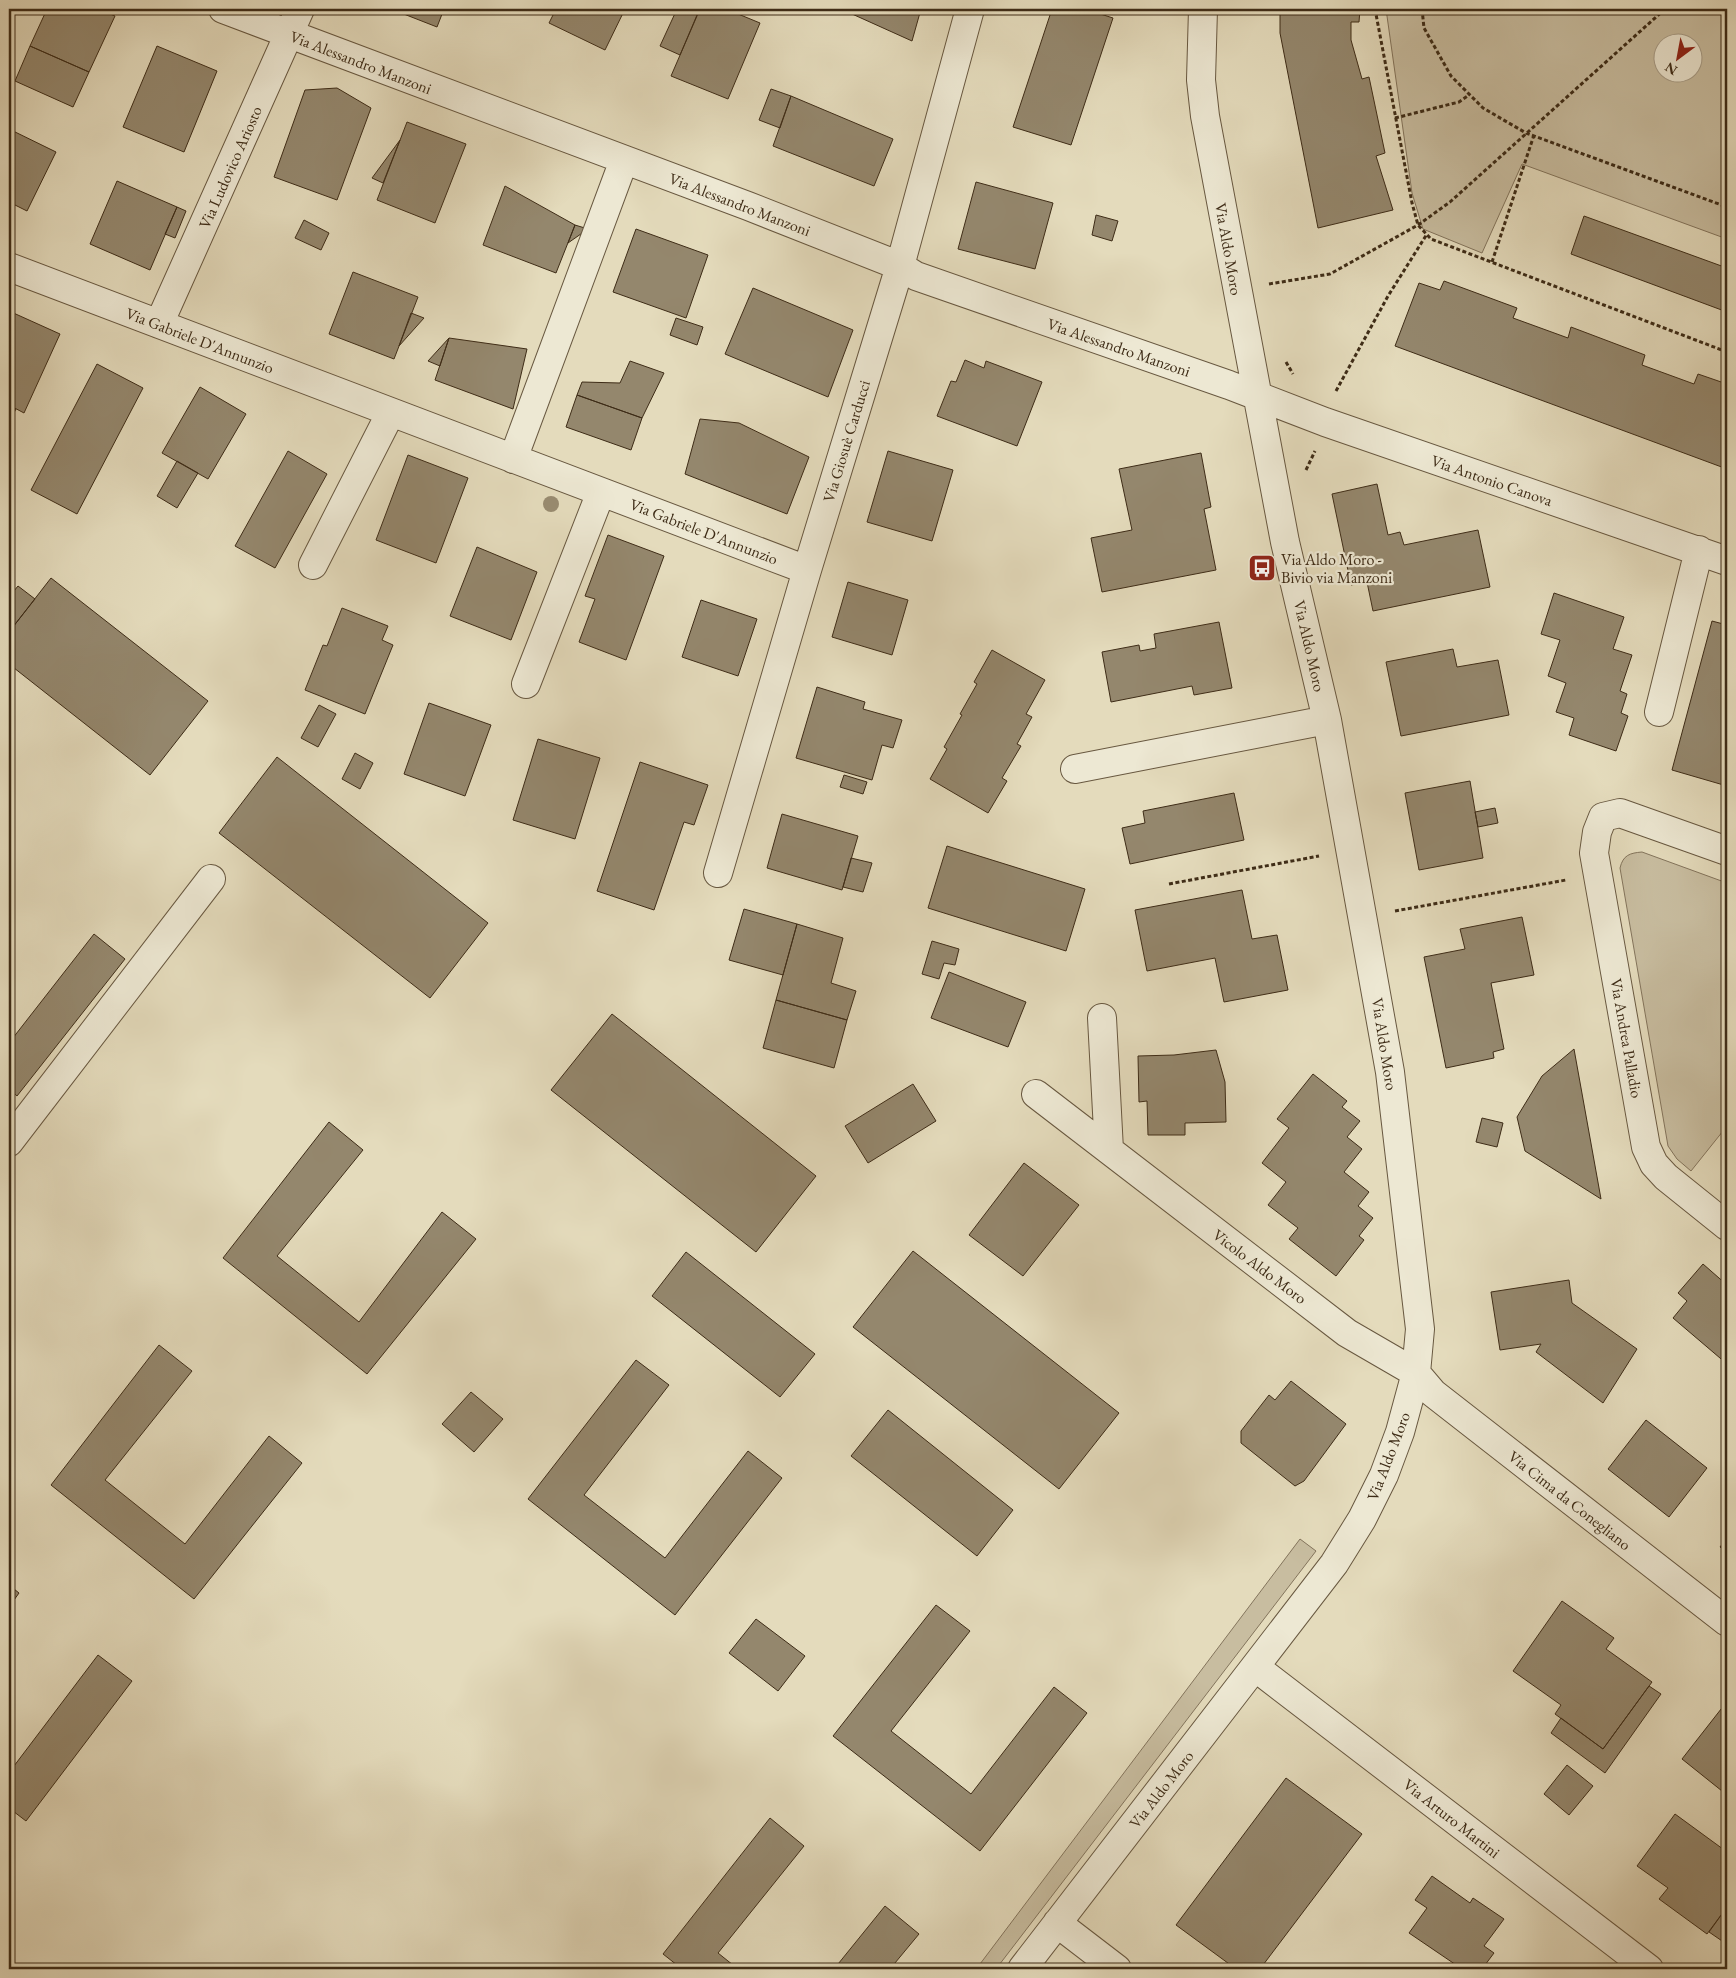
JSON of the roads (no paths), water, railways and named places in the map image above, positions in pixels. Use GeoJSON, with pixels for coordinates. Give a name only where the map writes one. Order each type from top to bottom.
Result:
{"type":"FeatureCollection","features":[{"type":"Feature","properties":{"kind":"street","name":"Via Alessandro Manzoni"},"geometry":{"type":"LineString","coordinates":[[223,9],[900,266],[916,276],[1258,396]]}},
{"type":"Feature","properties":{"kind":"street","name":"Via Ludovico Ariosto"},"geometry":{"type":"LineString","coordinates":[[159,324],[300,9]]}},
{"type":"Feature","properties":{"kind":"street","name":"Via Giosuè Carducci"},"geometry":{"type":"LineString","coordinates":[[718,873],[807,570],[900,266],[970,9]]}},
{"type":"Feature","properties":{"kind":"street","name":"Via Aldo Moro"},"geometry":{"type":"LineString","coordinates":[[1022,1969],[1334,1564],[1362,1519],[1384,1474],[1400,1432],[1416,1373],[1420,1329],[1390,1072],[1327,720],[1285,542],[1236,290],[1205,116],[1201,72],[1202,9]]}},
{"type":"Feature","properties":{"kind":"street"},"geometry":{"type":"LineString","coordinates":[[513,459],[624,160]]}},
{"type":"Feature","properties":{"kind":"street","name":"Via Gabriele D'Annunzio"},"geometry":{"type":"LineString","coordinates":[[9,267],[807,570]]}},
{"type":"Feature","properties":{"kind":"street","name":"Via Antonio Canova"},"geometry":{"type":"LineString","coordinates":[[1258,396],[1344,429],[1727,561]]}},
{"type":"Feature","properties":{"kind":"street"},"geometry":{"type":"LineString","coordinates":[[313,565],[391,412]]}},
{"type":"Feature","properties":{"kind":"street"},"geometry":{"type":"LineString","coordinates":[[526,684],[600,492]]}},
{"type":"Feature","properties":{"kind":"street"},"geometry":{"type":"LineString","coordinates":[[1659,712],[1699,550]]}},
{"type":"Feature","properties":{"kind":"street"},"geometry":{"type":"LineString","coordinates":[[1075,769],[1327,720]]}},
{"type":"Feature","properties":{"kind":"street","name":"Via Andrea Palladio"},"geometry":{"type":"LineString","coordinates":[[1727,851],[1620,813],[1604,817],[1597,832],[1594,853],[1646,1147],[1654,1164],[1666,1177],[1727,1226]]}},
{"type":"Feature","properties":{"kind":"street"},"geometry":{"type":"LineString","coordinates":[[9,1142],[211,879]]}},
{"type":"Feature","properties":{"kind":"street"},"geometry":{"type":"LineString","coordinates":[[1102,1018],[1109,1150]]}},
{"type":"Feature","properties":{"kind":"street","name":"Vicolo Aldo Moro"},"geometry":{"type":"LineString","coordinates":[[1036,1094],[1347,1333],[1416,1373]]}},
{"type":"Feature","properties":{"kind":"street","name":"Via Cima da Conegliano"},"geometry":{"type":"LineString","coordinates":[[1416,1373],[1433,1393],[1727,1622]]}},
{"type":"Feature","properties":{"kind":"street","name":"Via Arturo Martini"},"geometry":{"type":"LineString","coordinates":[[1255,1667],[1649,1969]]}},
{"type":"Feature","properties":{"kind":"street"},"geometry":{"type":"LineString","coordinates":[[1057,1924],[1117,1969]]}},
{"type":"Feature","properties":{"kind":"place","name":"Via Aldo Moro - Bivio via Manzoni"},"geometry":{"type":"Point","coordinates":[1262,568]}}]}
